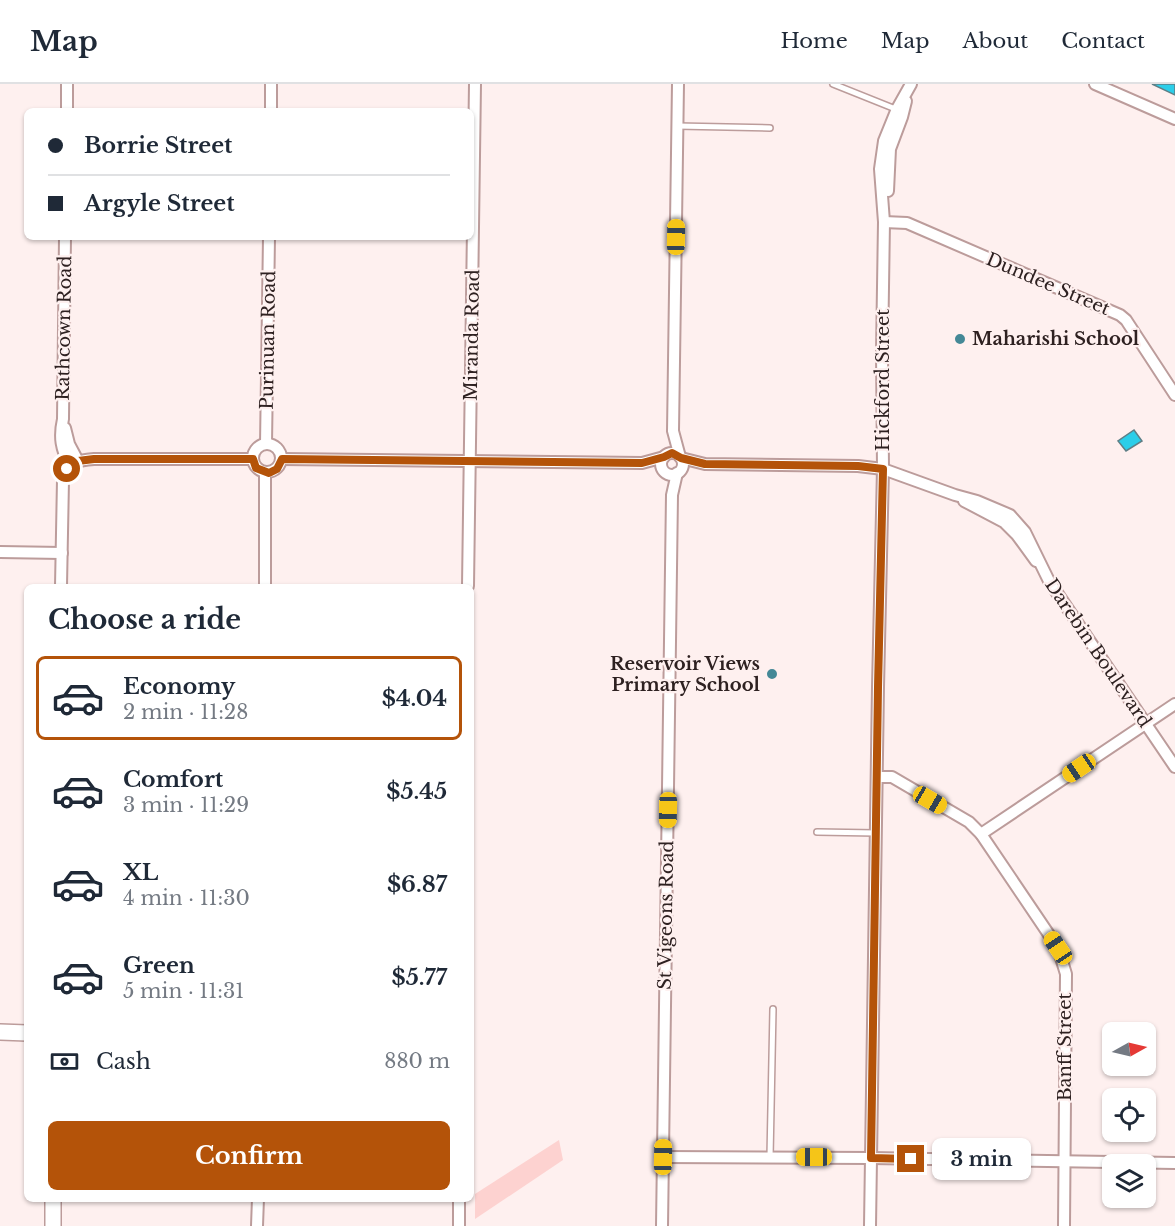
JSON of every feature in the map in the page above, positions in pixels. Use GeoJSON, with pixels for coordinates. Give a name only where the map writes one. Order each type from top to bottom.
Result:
{"type":"FeatureCollection","features":[{"type":"Feature","properties":{"kind":"street"},"geometry":{"type":"LineString","coordinates":[[67,84],[67,108]]}},
{"type":"Feature","properties":{"kind":"street"},"geometry":{"type":"LineString","coordinates":[[271,84],[271,108]]}},
{"type":"Feature","properties":{"kind":"street","name":"Miranda Road"},"geometry":{"type":"LineString","coordinates":[[474,178],[475,84]]}},
{"type":"Feature","properties":{"kind":"street"},"geometry":{"type":"LineString","coordinates":[[672,471],[662,464],[673,431],[678,84]]}},
{"type":"Feature","properties":{"kind":"street","name":"Hickford Street"},"geometry":{"type":"LineString","coordinates":[[870,1226],[883,469],[884,220],[880,169],[882,151],[911,84]]}},
{"type":"Feature","properties":{"kind":"street"},"geometry":{"type":"LineString","coordinates":[[1095,84],[1175,119]]}},
{"type":"Feature","properties":{"kind":"street","name":"Dundee Street"},"geometry":{"type":"LineString","coordinates":[[884,220],[907,223],[1120,315],[1126,320],[1175,395]]}},
{"type":"Feature","properties":{"kind":"street","name":"Rathcown Road"},"geometry":{"type":"LineString","coordinates":[[65,240],[63,419],[74,463]]}},
{"type":"Feature","properties":{"kind":"street","name":"Purinuan Road"},"geometry":{"type":"LineString","coordinates":[[266,444],[269,240]]}},
{"type":"Feature","properties":{"kind":"street","name":"Miranda Road"},"geometry":{"type":"LineString","coordinates":[[468,584],[473,240]]}},
{"type":"Feature","properties":{"kind":"street"},"geometry":{"type":"LineString","coordinates":[[672,471],[683,464],[673,431]]}},
{"type":"Feature","properties":{"kind":"street"},"geometry":{"type":"LineString","coordinates":[[266,444],[278,449],[282,459],[274,471],[265,473],[256,468],[253,459],[253,454],[258,447],[266,444]]}},
{"type":"Feature","properties":{"kind":"street"},"geometry":{"type":"LineString","coordinates":[[642,463],[675,453],[705,464]]}},
{"type":"Feature","properties":{"kind":"street"},"geometry":{"type":"LineString","coordinates":[[62,584],[63,480],[74,463],[94,459],[253,459]]}},
{"type":"Feature","properties":{"kind":"street"},"geometry":{"type":"LineString","coordinates":[[282,459],[642,463],[672,471],[705,464]]}},
{"type":"Feature","properties":{"kind":"street","name":"Darebin Boulevard"},"geometry":{"type":"LineString","coordinates":[[705,464],[858,466],[883,469],[955,495],[1004,522],[1042,568],[1175,767]]}},
{"type":"Feature","properties":{"kind":"street","name":"St Vigeons Road"},"geometry":{"type":"LineString","coordinates":[[662,1226],[672,471]]}},
{"type":"Feature","properties":{"kind":"street"},"geometry":{"type":"LineString","coordinates":[[265,473],[265,584]]}},
{"type":"Feature","properties":{"kind":"street"},"geometry":{"type":"LineString","coordinates":[[0,552],[62,553]]}},
{"type":"Feature","properties":{"kind":"street"},"geometry":{"type":"LineString","coordinates":[[981,834],[1175,704]]}},
{"type":"Feature","properties":{"kind":"street","name":"Banff Street"},"geometry":{"type":"LineString","coordinates":[[877,777],[892,777],[969,822],[981,834],[1058,948],[1066,974],[1064,1226]]}},
{"type":"Feature","properties":{"kind":"street"},"geometry":{"type":"LineString","coordinates":[[0,1032],[24,1033]]}},
{"type":"Feature","properties":{"kind":"street"},"geometry":{"type":"LineString","coordinates":[[663,1157],[1175,1163]]}},
{"type":"Feature","properties":{"kind":"street"},"geometry":{"type":"LineString","coordinates":[[53,1202],[53,1226]]}},
{"type":"Feature","properties":{"kind":"street"},"geometry":{"type":"LineString","coordinates":[[257,1226],[258,1202]]}},
{"type":"Feature","properties":{"kind":"street"},"geometry":{"type":"LineString","coordinates":[[459,1202],[459,1226]]}},
{"type":"Feature","properties":{"kind":"lane"},"geometry":{"type":"LineString","coordinates":[[832,84],[900,111]]}},
{"type":"Feature","properties":{"kind":"lane"},"geometry":{"type":"LineString","coordinates":[[677,126],[770,128]]}},
{"type":"Feature","properties":{"kind":"lane"},"geometry":{"type":"LineString","coordinates":[[817,832],[876,833]]}},
{"type":"Feature","properties":{"kind":"lane"},"geometry":{"type":"LineString","coordinates":[[770,1157],[773,1009]]}},
{"type":"Feature","properties":{"kind":"shaded area"},"geometry":{"type":"Polygon","coordinates":[[[559,1140],[563,1160],[475,1219],[475,1194],[559,1140]]]}},
{"type":"Feature","properties":{"kind":"building"},"geometry":{"type":"Polygon","coordinates":[[[1152,84],[1175,84],[1175,95],[1152,84]]]}},
{"type":"Feature","properties":{"kind":"building"},"geometry":{"type":"Polygon","coordinates":[[[1134,430],[1142,441],[1126,451],[1118,441],[1134,430]]]}},
{"type":"Feature","properties":{"kind":"place","name":"Maharishi School"},"geometry":{"type":"Point","coordinates":[960,339]}},
{"type":"Feature","properties":{"kind":"place","name":"Reservoir Views Primary School"},"geometry":{"type":"Point","coordinates":[772,674]}},
{"type":"Feature","properties":{"kind":"route"},"geometry":{"type":"LineString","coordinates":[[67,469],[78,461],[94,459],[253,459],[256,468],[269,473],[277,469],[282,459],[642,463],[672,453],[678,454],[681,458],[705,464],[858,466],[883,469],[871,1158],[911,1159]]}}]}
